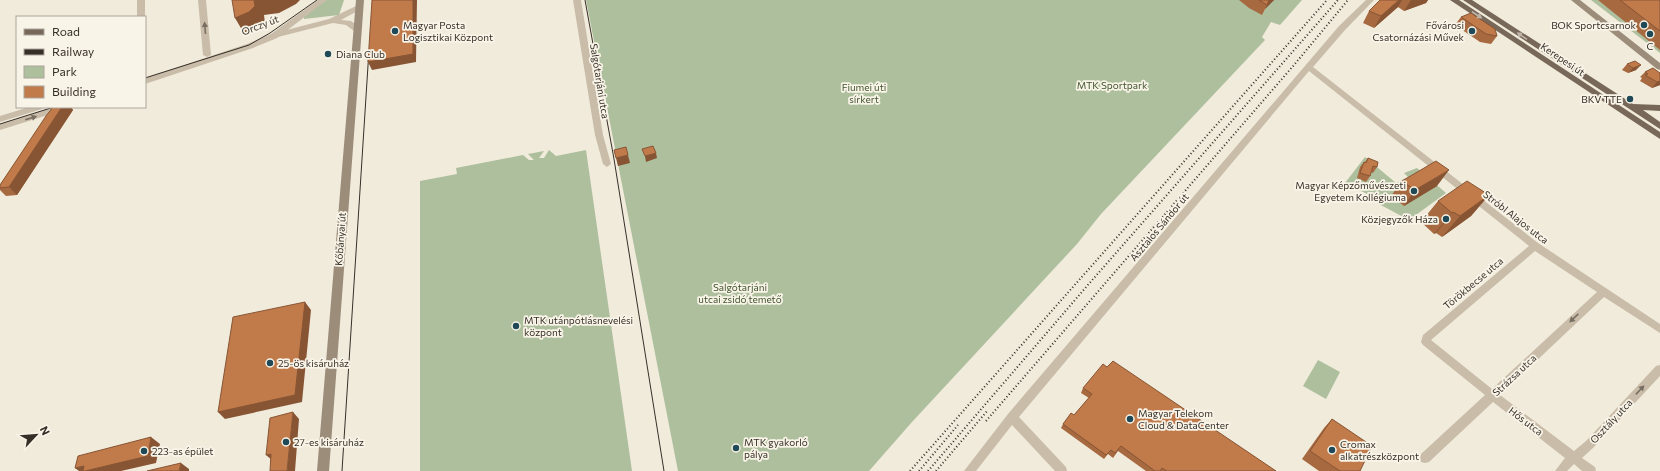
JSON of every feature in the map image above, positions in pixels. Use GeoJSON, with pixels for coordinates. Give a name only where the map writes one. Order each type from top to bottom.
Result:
{"type":"FeatureCollection","features":[{"type":"Feature","properties":{"kind":"main road","name":"Kerepesi út"},"geometry":{"type":"LineString","coordinates":[[1454,0],[1660,136]]}},
{"type":"Feature","properties":{"kind":"main road","name":"Kerepesi út"},"geometry":{"type":"LineString","coordinates":[[1467,0],[1660,126]]}},
{"type":"Feature","properties":{"kind":"main road"},"geometry":{"type":"LineString","coordinates":[[1575,0],[1660,67]]}},
{"type":"Feature","properties":{"kind":"main road","name":"Kőbányai út"},"geometry":{"type":"LineString","coordinates":[[323,471],[359,4]]}},
{"type":"Feature","properties":{"kind":"main road"},"geometry":{"type":"LineString","coordinates":[[1628,105],[1644,109],[1660,108]]}},
{"type":"Feature","properties":{"kind":"main road"},"geometry":{"type":"LineString","coordinates":[[1632,118],[1660,129]]}},
{"type":"Feature","properties":{"kind":"street"},"geometry":{"type":"LineString","coordinates":[[141,0],[141,16]]}},
{"type":"Feature","properties":{"kind":"street"},"geometry":{"type":"LineString","coordinates":[[202,0],[207,56]]}},
{"type":"Feature","properties":{"kind":"street"},"geometry":{"type":"LineString","coordinates":[[286,27],[323,0]]}},
{"type":"Feature","properties":{"kind":"street","name":"Salgótarjáni utca"},"geometry":{"type":"LineString","coordinates":[[577,0],[599,134],[607,164]]}},
{"type":"Feature","properties":{"kind":"street","name":"Asztalos Sándor út"},"geometry":{"type":"LineString","coordinates":[[969,471],[1012,417],[1348,21],[1370,0]]}},
{"type":"Feature","properties":{"kind":"street"},"geometry":{"type":"LineString","coordinates":[[274,36],[332,21],[359,4]]}},
{"type":"Feature","properties":{"kind":"street"},"geometry":{"type":"LineString","coordinates":[[332,21],[348,23],[357,29]]}},
{"type":"Feature","properties":{"kind":"street"},"geometry":{"type":"LineString","coordinates":[[286,27],[308,27]]}},
{"type":"Feature","properties":{"kind":"street"},"geometry":{"type":"LineString","coordinates":[[286,27],[294,31]]}},
{"type":"Feature","properties":{"kind":"street","name":"Orczy út"},"geometry":{"type":"LineString","coordinates":[[146,74],[207,56],[286,27]]}},
{"type":"Feature","properties":{"kind":"street","name":"Orczy út"},"geometry":{"type":"LineString","coordinates":[[146,81],[250,46],[274,36],[286,27]]}},
{"type":"Feature","properties":{"kind":"street","name":"Stróbl Alajos utca"},"geometry":{"type":"LineString","coordinates":[[1309,67],[1535,246],[1660,329]]}},
{"type":"Feature","properties":{"kind":"street"},"geometry":{"type":"LineString","coordinates":[[0,119],[36,108]]}},
{"type":"Feature","properties":{"kind":"street"},"geometry":{"type":"LineString","coordinates":[[0,127],[59,108]]}},
{"type":"Feature","properties":{"kind":"street"},"geometry":{"type":"LineString","coordinates":[[49,121],[61,108]]}},
{"type":"Feature","properties":{"kind":"street","name":"Törökbecse utca"},"geometry":{"type":"LineString","coordinates":[[1426,338],[1535,246]]}},
{"type":"Feature","properties":{"kind":"street","name":"Strázsa utca"},"geometry":{"type":"LineString","coordinates":[[1425,458],[1603,292]]}},
{"type":"Feature","properties":{"kind":"street","name":"Hős utca"},"geometry":{"type":"LineString","coordinates":[[1426,338],[1426,342],[1430,346],[1592,471]]}},
{"type":"Feature","properties":{"kind":"street","name":"Osztály utca"},"geometry":{"type":"LineString","coordinates":[[1560,471],[1573,457],[1581,453],[1590,444],[1660,369]]}},
{"type":"Feature","properties":{"kind":"street"},"geometry":{"type":"LineString","coordinates":[[1012,417],[1062,471]]}},
{"type":"Feature","properties":{"kind":"green space"},"geometry":{"type":"Polygon","coordinates":[[[326,0],[344,0],[339,15],[304,19],[304,16],[326,0]]]}},
{"type":"Feature","properties":{"kind":"green space"},"geometry":{"type":"Polygon","coordinates":[[[586,0],[1302,0],[1280,25],[1271,22],[1262,37],[1265,40],[1101,214],[1077,244],[912,422],[869,471],[678,471],[586,0]]]}},
{"type":"Feature","properties":{"kind":"green space","name":"BOK Sportcsarnok"},"geometry":{"type":"Polygon","coordinates":[[[1591,0],[1660,0],[1660,53],[1591,0]]]}},
{"type":"Feature","properties":{"kind":"green space","name":"MTK utánpótlásnevelési központ"},"geometry":{"type":"Polygon","coordinates":[[[549,150],[556,156],[586,150],[632,471],[420,471],[420,181],[457,174],[456,168],[523,155],[529,160],[534,160],[528,154],[544,151],[539,158],[544,158],[549,150]]]}},
{"type":"Feature","properties":{"kind":"green space"},"geometry":{"type":"Polygon","coordinates":[[[1365,157],[1396,183],[1408,177],[1404,173],[1417,168],[1446,193],[1409,220],[1377,203],[1379,200],[1345,183],[1365,157]]]}},
{"type":"Feature","properties":{"kind":"green space"},"geometry":{"type":"Polygon","coordinates":[[[1318,360],[1340,372],[1326,399],[1303,386],[1318,360]]]}},
{"type":"Feature","properties":{"kind":"building"},"geometry":{"type":"Polygon","coordinates":[[[232,0],[254,0],[255,6],[249,12],[235,18],[232,0]]]}},
{"type":"Feature","properties":{"kind":"building","name":"Magyar Posta Logisztikai Központ"},"geometry":{"type":"Polygon","coordinates":[[[372,0],[413,0],[413,54],[368,62],[372,0]]]}},
{"type":"Feature","properties":{"kind":"building"},"geometry":{"type":"Polygon","coordinates":[[[1259,0],[1269,0],[1267,5],[1259,0]]]}},
{"type":"Feature","properties":{"kind":"building"},"geometry":{"type":"Polygon","coordinates":[[[1380,0],[1399,0],[1381,16],[1369,11],[1380,0]]]}},
{"type":"Feature","properties":{"kind":"building"},"geometry":{"type":"Polygon","coordinates":[[[1620,0],[1660,0],[1660,31],[1620,0]]]}},
{"type":"Feature","properties":{"kind":"building"},"geometry":{"type":"Polygon","coordinates":[[[1471,13],[1495,29],[1497,36],[1486,34],[1461,17],[1471,13]]]}},
{"type":"Feature","properties":{"kind":"building"},"geometry":{"type":"Polygon","coordinates":[[[1635,61],[1641,65],[1633,68],[1627,64],[1635,61]]]}},
{"type":"Feature","properties":{"kind":"building"},"geometry":{"type":"Polygon","coordinates":[[[1653,68],[1660,73],[1660,81],[1657,82],[1645,75],[1648,74],[1645,72],[1653,68]]]}},
{"type":"Feature","properties":{"kind":"building"},"geometry":{"type":"Polygon","coordinates":[[[52,108],[61,108],[9,187],[0,188],[0,185],[52,108]]]}},
{"type":"Feature","properties":{"kind":"building"},"geometry":{"type":"Polygon","coordinates":[[[653,146],[656,153],[645,156],[642,149],[653,146]]]}},
{"type":"Feature","properties":{"kind":"building"},"geometry":{"type":"Polygon","coordinates":[[[626,147],[628,155],[616,158],[614,150],[626,147]]]}},
{"type":"Feature","properties":{"kind":"building"},"geometry":{"type":"Polygon","coordinates":[[[1368,158],[1378,162],[1377,167],[1373,166],[1370,176],[1360,173],[1364,162],[1366,163],[1368,158]]]}},
{"type":"Feature","properties":{"kind":"building"},"geometry":{"type":"Polygon","coordinates":[[[1436,161],[1449,170],[1415,190],[1402,181],[1436,161]]]}},
{"type":"Feature","properties":{"kind":"building"},"geometry":{"type":"Polygon","coordinates":[[[1467,181],[1489,195],[1460,216],[1453,212],[1452,213],[1438,201],[1467,181]]]}},
{"type":"Feature","properties":{"kind":"building","name":"25-ös kisáruház"},"geometry":{"type":"Polygon","coordinates":[[[305,302],[295,395],[218,412],[233,317],[305,302]]]}},
{"type":"Feature","properties":{"kind":"building","name":"Magyar Telekom Cloud & DataCenter"},"geometry":{"type":"Polygon","coordinates":[[[1113,361],[1276,471],[1167,471],[1162,468],[1160,471],[1155,471],[1121,446],[1115,453],[1111,450],[1106,455],[1063,424],[1071,413],[1074,415],[1092,394],[1083,388],[1103,364],[1107,367],[1113,361]]]}},
{"type":"Feature","properties":{"kind":"building"},"geometry":{"type":"Polygon","coordinates":[[[293,412],[287,471],[270,471],[271,454],[266,455],[270,418],[293,412]]]}},
{"type":"Feature","properties":{"kind":"building","name":"Cromax alkatrészközpont"},"geometry":{"type":"Polygon","coordinates":[[[1332,419],[1372,446],[1360,471],[1340,471],[1310,451],[1332,419]]]}},
{"type":"Feature","properties":{"kind":"building"},"geometry":{"type":"Polygon","coordinates":[[[151,437],[148,456],[85,471],[83,471],[84,466],[75,468],[78,456],[151,437]]]}},
{"type":"Feature","properties":{"kind":"building"},"geometry":{"type":"Polygon","coordinates":[[[181,463],[179,471],[147,471],[181,463]]]}},
{"type":"Feature","properties":{"kind":"tram line"},"geometry":{"type":"LineString","coordinates":[[146,78],[249,45],[270,33],[317,0]]}},
{"type":"Feature","properties":{"kind":"tram line"},"geometry":{"type":"LineString","coordinates":[[585,0],[614,159],[664,471]]}},
{"type":"Feature","properties":{"kind":"tram line"},"geometry":{"type":"LineString","coordinates":[[342,471],[369,50]]}},
{"type":"Feature","properties":{"kind":"tram line"},"geometry":{"type":"LineString","coordinates":[[0,124],[51,108]]}},
{"type":"Feature","properties":{"kind":"railway"},"geometry":{"type":"LineString","coordinates":[[910,471],[1327,0]]}},
{"type":"Feature","properties":{"kind":"railway"},"geometry":{"type":"LineString","coordinates":[[928,471],[1087,286],[1338,0]]}},
{"type":"Feature","properties":{"kind":"railway"},"geometry":{"type":"LineString","coordinates":[[986,421],[1294,65],[1348,0]]}},
{"type":"Feature","properties":{"kind":"railway"},"geometry":{"type":"LineString","coordinates":[[936,471],[988,410]]}},
{"type":"Feature","properties":{"kind":"railway"},"geometry":{"type":"LineString","coordinates":[[919,471],[958,425]]}},
{"type":"Feature","properties":{"kind":"place","name":"BOK Sportcsarnok"},"geometry":{"type":"Point","coordinates":[1644,25]}},
{"type":"Feature","properties":{"kind":"place","name":"Magyar Posta Logisztikai Központ"},"geometry":{"type":"Point","coordinates":[395,31]}},
{"type":"Feature","properties":{"kind":"place","name":"Fővárosi Csatornázási Művek"},"geometry":{"type":"Point","coordinates":[1472,31]}},
{"type":"Feature","properties":{"kind":"place","name":"C"},"geometry":{"type":"Point","coordinates":[1650,34]}},
{"type":"Feature","properties":{"kind":"place","name":"Diana Club"},"geometry":{"type":"Point","coordinates":[328,54]}},
{"type":"Feature","properties":{"kind":"place","name":"BKV TTE"},"geometry":{"type":"Point","coordinates":[1630,99]}},
{"type":"Feature","properties":{"kind":"place","name":"Magyar Képzőművészeti Egyetem Kollégiuma"},"geometry":{"type":"Point","coordinates":[1414,191]}},
{"type":"Feature","properties":{"kind":"place","name":"Közjegyzők Háza"},"geometry":{"type":"Point","coordinates":[1446,219]}},
{"type":"Feature","properties":{"kind":"place","name":"MTK utánpótlásnevelési központ"},"geometry":{"type":"Point","coordinates":[516,326]}},
{"type":"Feature","properties":{"kind":"place","name":"25-ös kisáruház"},"geometry":{"type":"Point","coordinates":[270,363]}},
{"type":"Feature","properties":{"kind":"place","name":"Magyar Telekom Cloud & DataCenter"},"geometry":{"type":"Point","coordinates":[1130,419]}},
{"type":"Feature","properties":{"kind":"place","name":"27-es kisáruház"},"geometry":{"type":"Point","coordinates":[286,442]}},
{"type":"Feature","properties":{"kind":"place","name":"MTK gyakorló pálya"},"geometry":{"type":"Point","coordinates":[736,448]}},
{"type":"Feature","properties":{"kind":"place","name":"Cromax alkatrészközpont"},"geometry":{"type":"Point","coordinates":[1332,450]}},
{"type":"Feature","properties":{"kind":"place","name":"223-as épület"},"geometry":{"type":"Point","coordinates":[144,451]}},
{"type":"Feature","properties":{"kind":"park label","name":"MTK Sportpark"},"geometry":{"type":"Point","coordinates":[1112,85]}},
{"type":"Feature","properties":{"kind":"park label","name":"Fiumei úti sírkert"},"geometry":{"type":"Point","coordinates":[864,92]}},
{"type":"Feature","properties":{"kind":"park label","name":"Salgótarjáni utcai zsidó temető"},"geometry":{"type":"Point","coordinates":[740,292]}}]}
